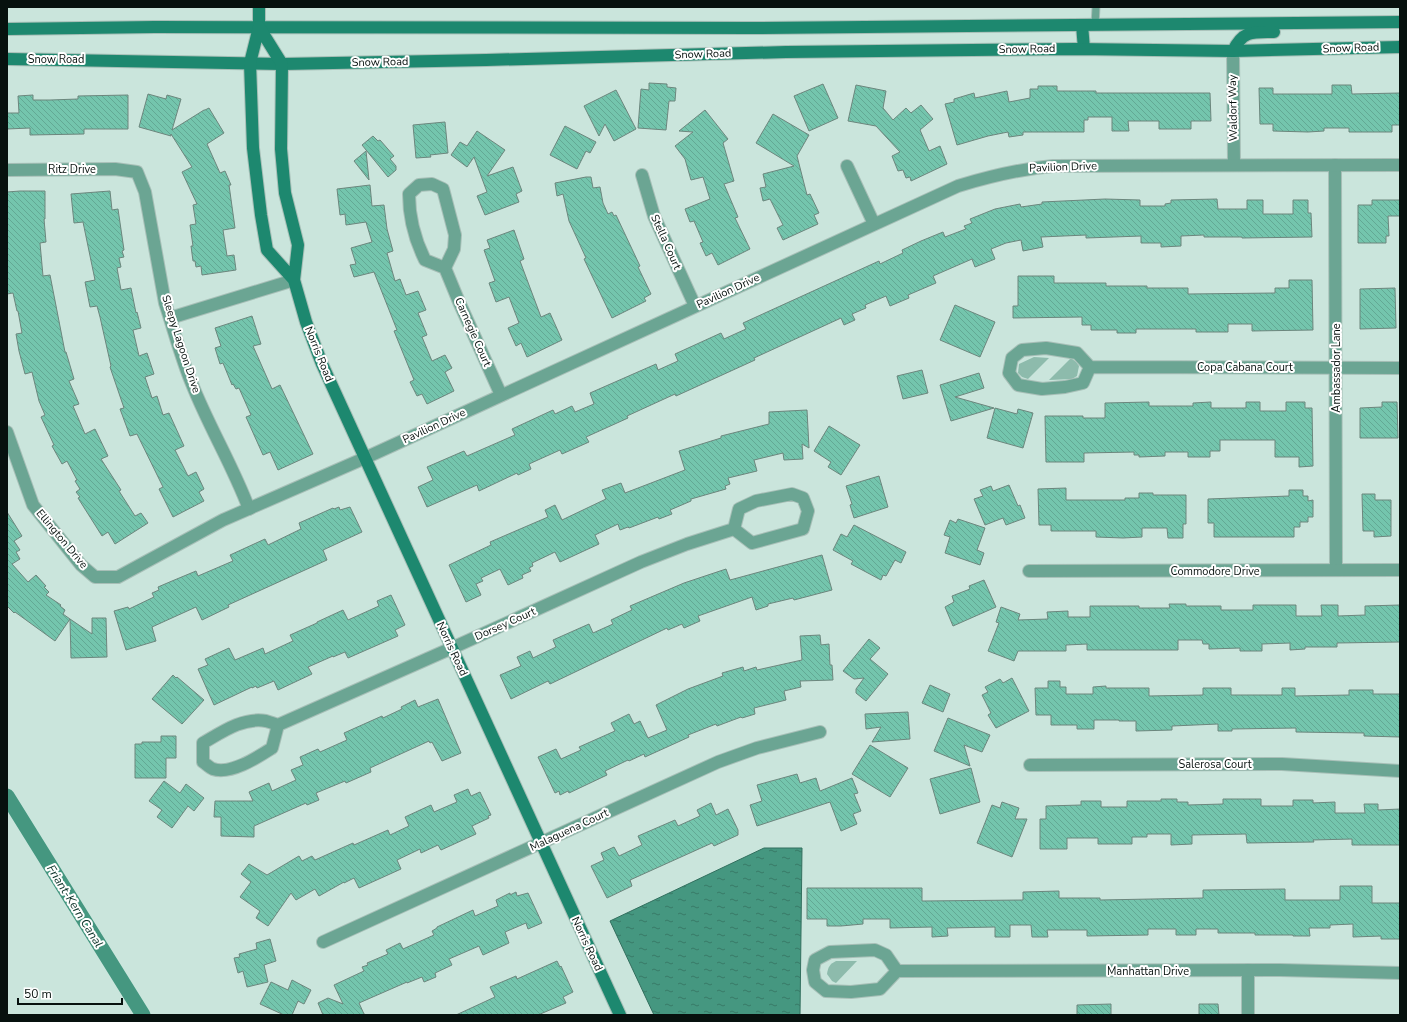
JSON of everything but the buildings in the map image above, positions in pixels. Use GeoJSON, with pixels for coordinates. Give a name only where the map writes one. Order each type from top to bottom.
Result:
{"type":"FeatureCollection","features":[{"type":"Feature","properties":{"kind":"main road","name":"Norris Road"},"geometry":{"type":"LineString","coordinates":[[259,7],[259,28],[250,63],[252,148],[267,250],[294,280]]}},
{"type":"Feature","properties":{"kind":"main road"},"geometry":{"type":"LineString","coordinates":[[7,29],[155,27],[753,28],[1400,22]]}},
{"type":"Feature","properties":{"kind":"main road"},"geometry":{"type":"LineString","coordinates":[[1233,51],[1241,38],[1251,32],[1352,30],[1370,23]]}},
{"type":"Feature","properties":{"kind":"main road"},"geometry":{"type":"LineString","coordinates":[[1082,25],[1084,49]]}},
{"type":"Feature","properties":{"kind":"main road"},"geometry":{"type":"LineString","coordinates":[[259,28],[282,64]]}},
{"type":"Feature","properties":{"kind":"main road","name":"Snow Road"},"geometry":{"type":"LineString","coordinates":[[7,59],[74,59],[282,64],[786,52],[1084,49],[1233,51],[1400,47]]}},
{"type":"Feature","properties":{"kind":"main road","name":"Norris Road"},"geometry":{"type":"LineString","coordinates":[[282,64],[281,149],[285,193],[298,245],[294,280],[306,322],[322,364],[541,843],[616,1014]]}},
{"type":"Feature","properties":{"kind":"street","name":"Waldorf Way"},"geometry":{"type":"LineString","coordinates":[[1233,51],[1234,165]]}},
{"type":"Feature","properties":{"kind":"street","name":"Ambassador Lane"},"geometry":{"type":"LineString","coordinates":[[1335,165],[1336,570]]}},
{"type":"Feature","properties":{"kind":"street","name":"Pavilion Drive"},"geometry":{"type":"LineString","coordinates":[[95,577],[118,577],[223,520],[365,458],[958,186],[989,176],[1022,169],[1053,166],[1400,165]]}},
{"type":"Feature","properties":{"kind":"street"},"geometry":{"type":"LineString","coordinates":[[847,166],[874,224]]}},
{"type":"Feature","properties":{"kind":"street","name":"Ritz Drive"},"geometry":{"type":"LineString","coordinates":[[7,170],[115,169],[137,172]]}},
{"type":"Feature","properties":{"kind":"street","name":"Sleepy Lagoon Drive"},"geometry":{"type":"LineString","coordinates":[[137,172],[145,192],[165,303],[192,384],[240,486],[249,509]]}},
{"type":"Feature","properties":{"kind":"street","name":"Stella Court"},"geometry":{"type":"LineString","coordinates":[[642,175],[654,216],[695,306]]}},
{"type":"Feature","properties":{"kind":"street"},"geometry":{"type":"LineString","coordinates":[[419,184],[432,184],[443,189],[455,235],[454,249],[445,268],[426,260],[417,244],[409,212],[409,194],[419,184]]}},
{"type":"Feature","properties":{"kind":"street","name":"Carnegie Court"},"geometry":{"type":"LineString","coordinates":[[445,268],[501,395]]}},
{"type":"Feature","properties":{"kind":"street"},"geometry":{"type":"LineString","coordinates":[[170,318],[294,280]]}},
{"type":"Feature","properties":{"kind":"street"},"geometry":{"type":"LineString","coordinates":[[1046,348],[1077,353],[1090,367],[1083,383],[1065,387],[1042,389],[1018,385],[1009,373],[1012,358],[1022,350],[1046,348]]}},
{"type":"Feature","properties":{"kind":"street","name":"Copa Cabana Court"},"geometry":{"type":"LineString","coordinates":[[1090,367],[1400,368]]}},
{"type":"Feature","properties":{"kind":"street","name":"Ellington Drive"},"geometry":{"type":"LineString","coordinates":[[7,432],[33,505],[81,565],[95,577]]}},
{"type":"Feature","properties":{"kind":"street"},"geometry":{"type":"LineString","coordinates":[[792,494],[803,498],[808,511],[803,529],[752,543],[734,529],[739,509],[756,501],[792,494]]}},
{"type":"Feature","properties":{"kind":"street","name":"Dorsey Court"},"geometry":{"type":"LineString","coordinates":[[278,725],[641,562],[687,544],[734,529]]}},
{"type":"Feature","properties":{"kind":"street","name":"Commodore Drive"},"geometry":{"type":"LineString","coordinates":[[1029,571],[1400,570]]}},
{"type":"Feature","properties":{"kind":"street"},"geometry":{"type":"LineString","coordinates":[[247,721],[266,721],[278,725],[272,748],[249,762],[225,771],[212,769],[204,762],[203,743],[224,730],[247,721]]}},
{"type":"Feature","properties":{"kind":"street","name":"Malaguena Court"},"geometry":{"type":"LineString","coordinates":[[323,942],[718,762],[757,748],[820,732]]}},
{"type":"Feature","properties":{"kind":"street","name":"Salerosa Court"},"geometry":{"type":"LineString","coordinates":[[1030,765],[1282,764],[1400,771]]}},
{"type":"Feature","properties":{"kind":"street"},"geometry":{"type":"LineString","coordinates":[[875,950],[886,955],[897,971],[880,989],[851,992],[826,991],[815,982],[813,970],[815,960],[830,952],[875,950]]}},
{"type":"Feature","properties":{"kind":"street"},"geometry":{"type":"LineString","coordinates":[[1248,970],[1248,1015]]}},
{"type":"Feature","properties":{"kind":"street","name":"Manhattan Drive"},"geometry":{"type":"LineString","coordinates":[[897,971],[1248,970],[1400,974]]}},
{"type":"Feature","properties":{"kind":"lane"},"geometry":{"type":"LineString","coordinates":[[1096,7],[1096,25]]}},
{"type":"Feature","properties":{"kind":"shaded area"},"geometry":{"type":"Polygon","coordinates":[[[1034,357],[1049,358],[1028,379],[1022,377],[1018,373],[1019,364],[1034,357]]]}},
{"type":"Feature","properties":{"kind":"shaded area"},"geometry":{"type":"Polygon","coordinates":[[[1071,358],[1079,366],[1077,376],[1072,379],[1049,380],[1071,358]]]}},
{"type":"Feature","properties":{"kind":"shaded area"},"geometry":{"type":"Polygon","coordinates":[[[836,961],[857,961],[836,983],[832,981],[827,974],[832,963],[836,961]]]}},
{"type":"Feature","properties":{"kind":"water"},"geometry":{"type":"Polygon","coordinates":[[[764,848],[802,848],[800,1015],[654,1015],[610,921],[764,848]]]}},
{"type":"Feature","properties":{"kind":"waterway","name":"Friant-Kern Canal"},"geometry":{"type":"LineString","coordinates":[[7,796],[143,1015]]}}]}
